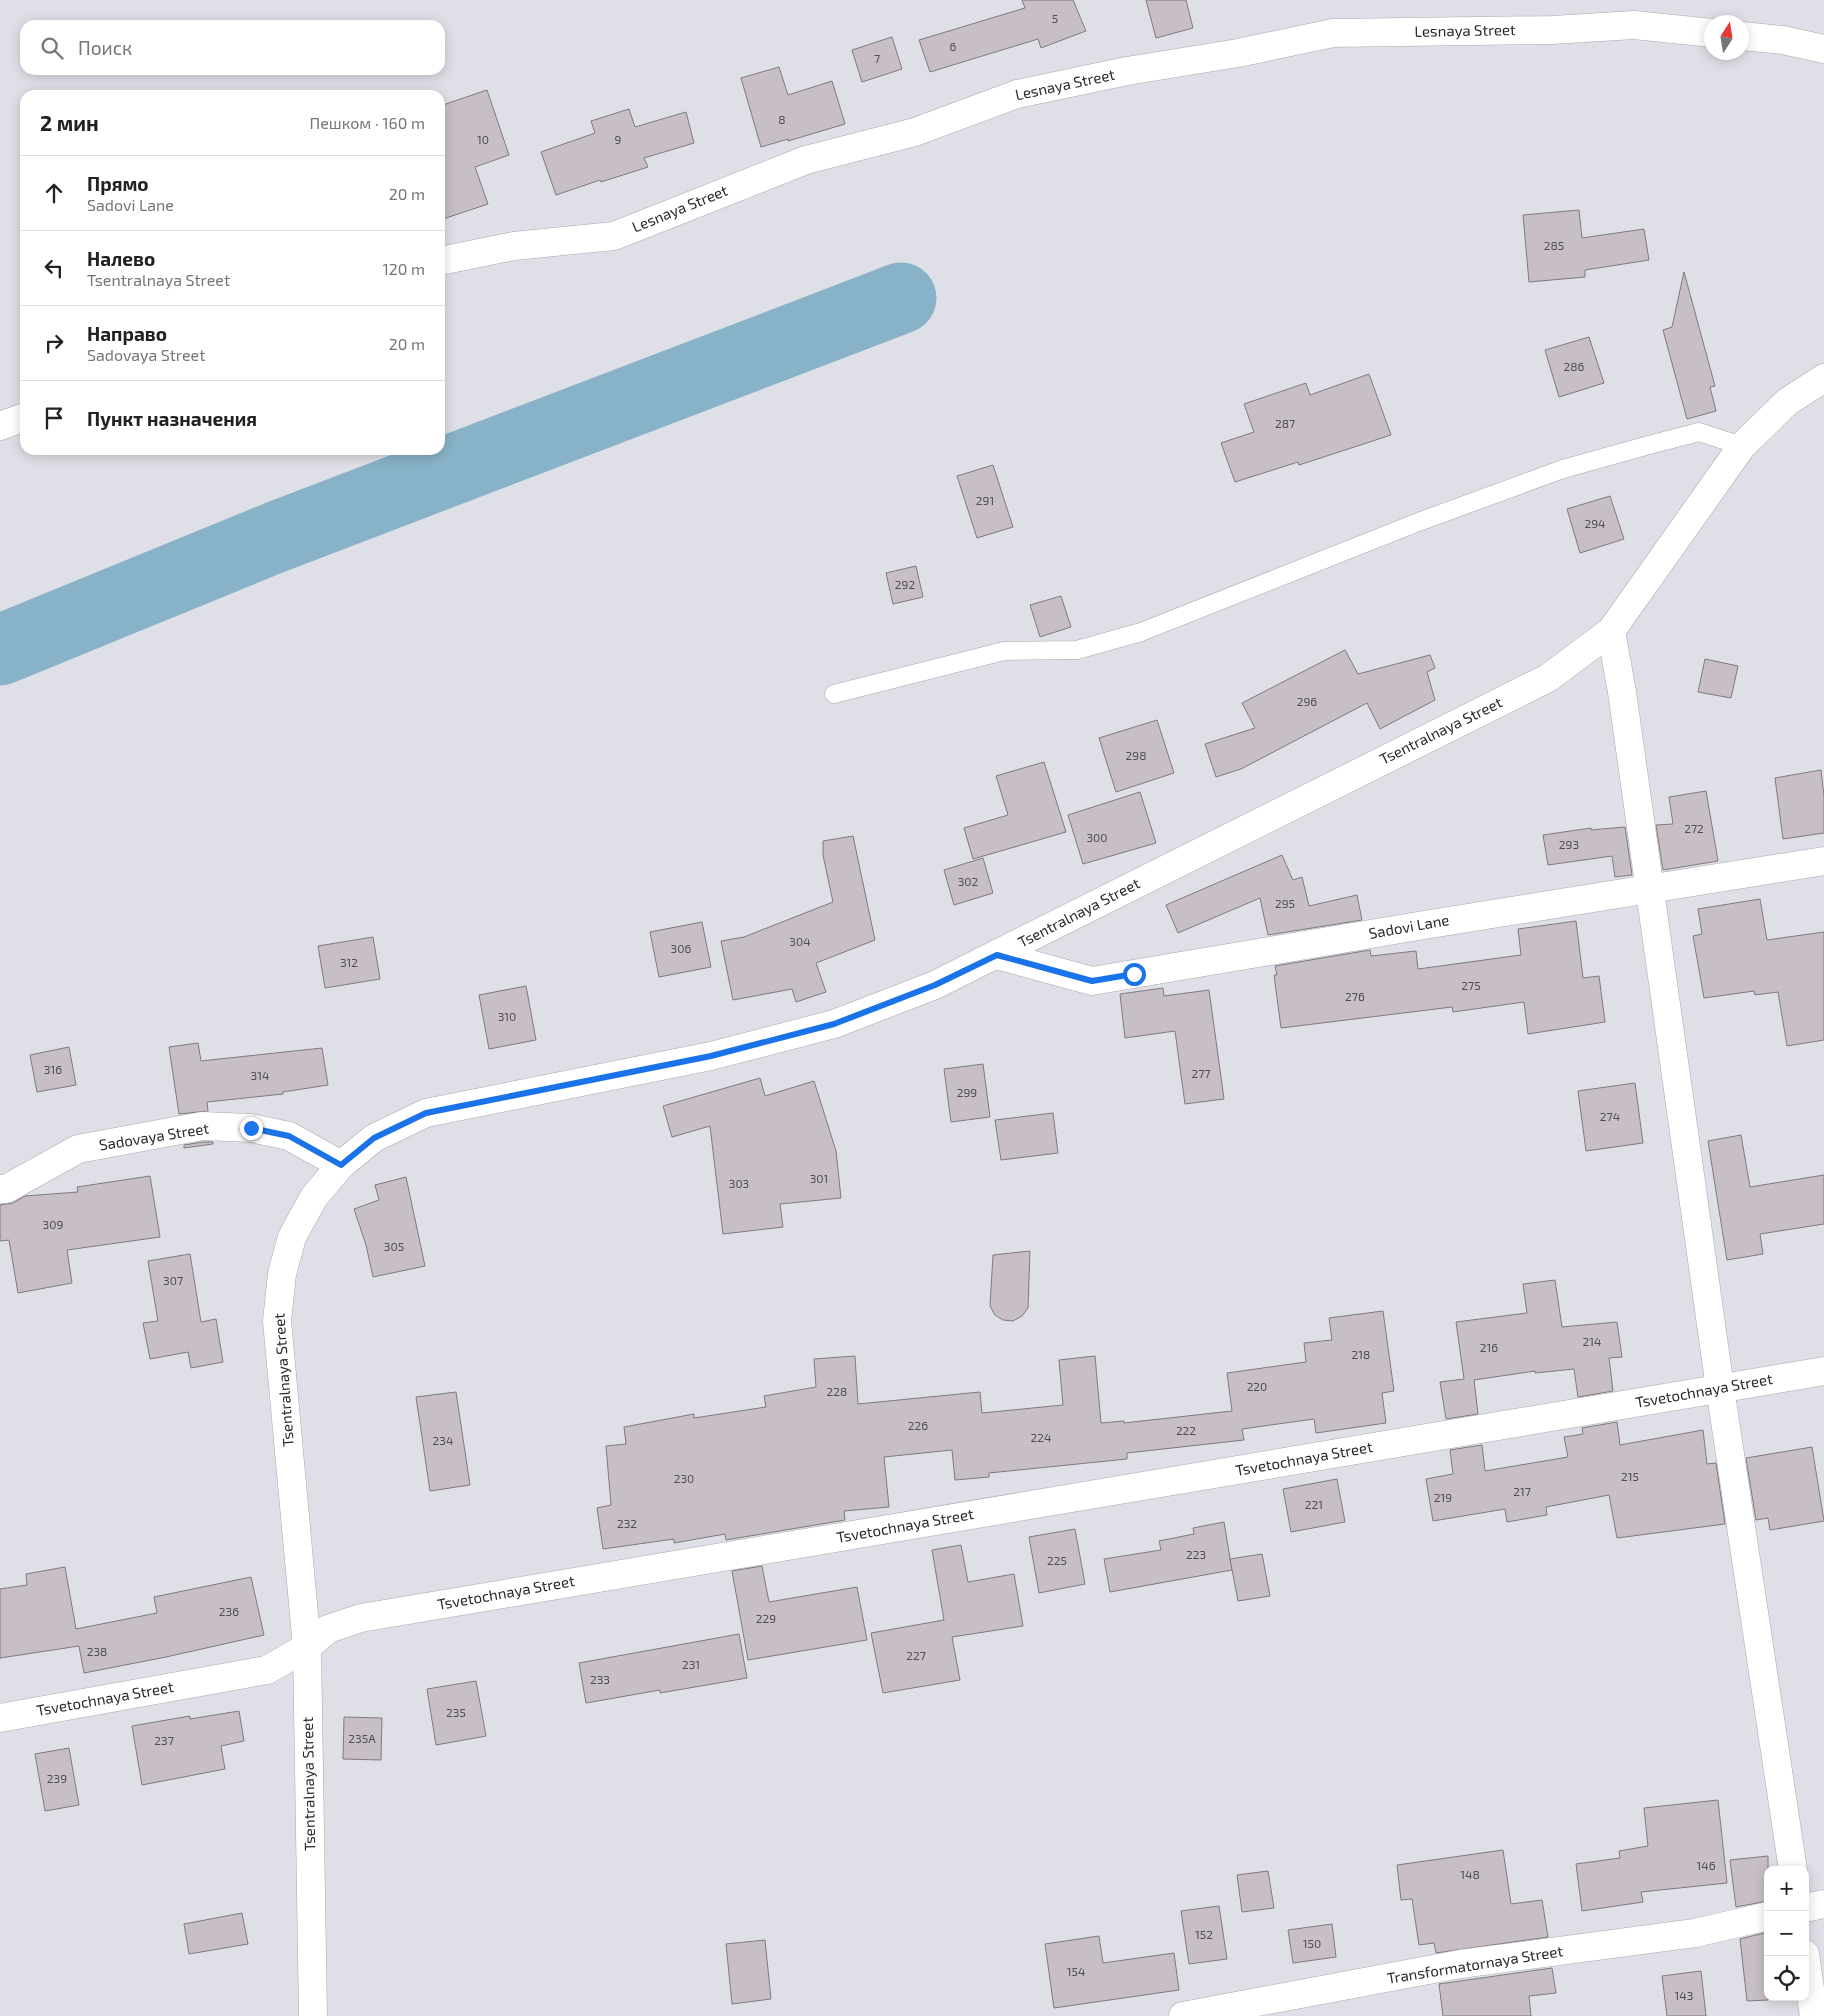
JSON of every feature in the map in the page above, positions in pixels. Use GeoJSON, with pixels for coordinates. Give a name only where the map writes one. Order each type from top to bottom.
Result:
{"type":"FeatureCollection","features":[{"type":"Feature","properties":{"kind":"street","name":"Lesnaya Street"},"geometry":{"type":"LineString","coordinates":[[445,260],[514,246],[614,236],[806,160],[915,132],[1017,94],[1127,71],[1238,53],[1333,33],[1552,30],[1634,25],[1704,32]]}},
{"type":"Feature","properties":{"kind":"street"},"geometry":{"type":"LineString","coordinates":[[1749,37],[1783,40],[1824,48]]}},
{"type":"Feature","properties":{"kind":"street","name":"Tsentralnaya Street"},"geometry":{"type":"LineString","coordinates":[[313,2016],[307,1647],[277,1321],[282,1274],[292,1237],[314,1197],[341,1165],[374,1138],[426,1113],[711,1056],[834,1024],[935,985],[1548,678],[1611,632],[1742,446],[1787,402],[1824,378]]}},
{"type":"Feature","properties":{"kind":"street"},"geometry":{"type":"LineString","coordinates":[[0,426],[20,419]]}},
{"type":"Feature","properties":{"kind":"street"},"geometry":{"type":"LineString","coordinates":[[1611,632],[1622,692],[1720,1388],[1792,1866]]}},
{"type":"Feature","properties":{"kind":"street","name":"Sadovi Lane"},"geometry":{"type":"LineString","coordinates":[[997,955],[1092,981],[1650,888],[1824,861]]}},
{"type":"Feature","properties":{"kind":"street","name":"Sadovaya Street"},"geometry":{"type":"LineString","coordinates":[[0,1189],[6,1189],[78,1149],[202,1126],[251,1128],[289,1136],[341,1165]]}},
{"type":"Feature","properties":{"kind":"street","name":"Tsvetochnaya Street"},"geometry":{"type":"LineString","coordinates":[[0,1718],[267,1670],[307,1647],[328,1629],[361,1618],[1824,1371]]}},
{"type":"Feature","properties":{"kind":"street"},"geometry":{"type":"LineString","coordinates":[[1809,1907],[1824,1904]]}},
{"type":"Feature","properties":{"kind":"street","name":"Transformatornaya Street"},"geometry":{"type":"LineString","coordinates":[[1183,2016],[1460,1964],[1695,1933],[1764,1917]]}},
{"type":"Feature","properties":{"kind":"street"},"geometry":{"type":"LineString","coordinates":[[1805,1956],[1814,2016]]}},
{"type":"Feature","properties":{"kind":"lane"},"geometry":{"type":"LineString","coordinates":[[834,694],[1004,651],[1077,650],[1141,632],[1421,521],[1563,469],[1640,447],[1699,432],[1742,446]]}},
{"type":"Feature","properties":{"kind":"building"},"geometry":{"type":"Polygon","coordinates":[[[1022,0],[1073,0],[1086,31],[1041,48],[1038,39],[930,72],[919,40],[1025,8],[1022,0]]]}},
{"type":"Feature","properties":{"kind":"building"},"geometry":{"type":"Polygon","coordinates":[[[1146,0],[1186,0],[1193,28],[1156,38],[1146,0]]]}},
{"type":"Feature","properties":{"kind":"building"},"geometry":{"type":"Polygon","coordinates":[[[892,37],[902,69],[862,82],[852,50],[892,37]]]}},
{"type":"Feature","properties":{"kind":"building"},"geometry":{"type":"Polygon","coordinates":[[[779,67],[788,95],[832,81],[845,124],[761,147],[741,78],[779,67]]]}},
{"type":"Feature","properties":{"kind":"building"},"geometry":{"type":"Polygon","coordinates":[[[487,90],[509,155],[475,167],[488,204],[445,218],[445,104],[487,90]]]}},
{"type":"Feature","properties":{"kind":"building"},"geometry":{"type":"Polygon","coordinates":[[[629,109],[635,127],[686,112],[694,143],[644,158],[648,167],[601,182],[600,180],[556,195],[541,152],[595,133],[591,121],[629,109]]]}},
{"type":"Feature","properties":{"kind":"building"},"geometry":{"type":"Polygon","coordinates":[[[1579,210],[1582,238],[1644,229],[1649,260],[1585,270],[1585,277],[1529,282],[1523,215],[1579,210]]]}},
{"type":"Feature","properties":{"kind":"building"},"geometry":{"type":"Polygon","coordinates":[[[1684,272],[1715,386],[1710,387],[1716,411],[1687,419],[1663,330],[1672,327],[1684,272]]]}},
{"type":"Feature","properties":{"kind":"building"},"geometry":{"type":"Polygon","coordinates":[[[1589,337],[1604,383],[1559,397],[1545,350],[1589,337]]]}},
{"type":"Feature","properties":{"kind":"building"},"geometry":{"type":"Polygon","coordinates":[[[1369,374],[1391,435],[1299,465],[1298,462],[1235,482],[1221,443],[1254,432],[1244,404],[1306,383],[1310,395],[1369,374]]]}},
{"type":"Feature","properties":{"kind":"building"},"geometry":{"type":"Polygon","coordinates":[[[993,465],[1013,527],[977,538],[957,476],[993,465]]]}},
{"type":"Feature","properties":{"kind":"building"},"geometry":{"type":"Polygon","coordinates":[[[1610,496],[1624,539],[1580,553],[1567,509],[1610,496]]]}},
{"type":"Feature","properties":{"kind":"building"},"geometry":{"type":"Polygon","coordinates":[[[916,566],[923,597],[893,604],[886,573],[916,566]]]}},
{"type":"Feature","properties":{"kind":"building"},"geometry":{"type":"Polygon","coordinates":[[[1061,596],[1071,627],[1040,637],[1030,605],[1061,596]]]}},
{"type":"Feature","properties":{"kind":"building"},"geometry":{"type":"Polygon","coordinates":[[[1345,650],[1358,674],[1430,655],[1435,668],[1427,672],[1435,700],[1380,729],[1367,703],[1241,769],[1216,777],[1205,744],[1255,728],[1242,703],[1345,650]]]}},
{"type":"Feature","properties":{"kind":"building"},"geometry":{"type":"Polygon","coordinates":[[[1705,659],[1738,666],[1731,698],[1698,692],[1705,659]]]}},
{"type":"Feature","properties":{"kind":"building"},"geometry":{"type":"Polygon","coordinates":[[[1157,720],[1174,773],[1116,792],[1099,738],[1157,720]]]}},
{"type":"Feature","properties":{"kind":"building"},"geometry":{"type":"Polygon","coordinates":[[[1044,762],[1066,832],[973,859],[964,828],[1008,815],[996,776],[1044,762]]]}},
{"type":"Feature","properties":{"kind":"building"},"geometry":{"type":"Polygon","coordinates":[[[1821,770],[1824,796],[1824,833],[1783,839],[1775,778],[1821,770]]]}},
{"type":"Feature","properties":{"kind":"building"},"geometry":{"type":"Polygon","coordinates":[[[1706,791],[1718,861],[1663,870],[1656,825],[1673,824],[1669,797],[1706,791]]]}},
{"type":"Feature","properties":{"kind":"building"},"geometry":{"type":"Polygon","coordinates":[[[1140,792],[1156,843],[1083,864],[1068,815],[1140,792]]]}},
{"type":"Feature","properties":{"kind":"building"},"geometry":{"type":"Polygon","coordinates":[[[1625,827],[1632,875],[1615,877],[1612,856],[1548,865],[1543,835],[1591,828],[1591,830],[1625,827]]]}},
{"type":"Feature","properties":{"kind":"building"},"geometry":{"type":"Polygon","coordinates":[[[853,836],[875,940],[816,963],[826,992],[796,1002],[792,989],[733,1000],[721,941],[744,937],[833,902],[823,855],[823,841],[853,836]]]}},
{"type":"Feature","properties":{"kind":"building"},"geometry":{"type":"Polygon","coordinates":[[[1282,855],[1293,880],[1302,877],[1309,906],[1357,895],[1362,920],[1268,935],[1260,898],[1178,933],[1166,905],[1282,855]]]}},
{"type":"Feature","properties":{"kind":"building"},"geometry":{"type":"Polygon","coordinates":[[[983,858],[993,893],[954,905],[944,870],[983,858]]]}},
{"type":"Feature","properties":{"kind":"building"},"geometry":{"type":"Polygon","coordinates":[[[1760,899],[1767,940],[1824,932],[1824,1040],[1787,1046],[1778,992],[1755,995],[1754,991],[1704,998],[1693,936],[1702,934],[1698,909],[1760,899]]]}},
{"type":"Feature","properties":{"kind":"building"},"geometry":{"type":"Polygon","coordinates":[[[1576,921],[1583,978],[1599,976],[1605,1022],[1528,1034],[1524,1002],[1453,1012],[1452,1007],[1281,1028],[1274,975],[1277,975],[1275,966],[1370,950],[1371,956],[1416,951],[1418,969],[1521,955],[1518,929],[1576,921]]]}},
{"type":"Feature","properties":{"kind":"building"},"geometry":{"type":"Polygon","coordinates":[[[702,922],[711,967],[659,977],[650,932],[702,922]]]}},
{"type":"Feature","properties":{"kind":"building"},"geometry":{"type":"Polygon","coordinates":[[[373,937],[380,979],[325,988],[318,946],[373,937]]]}},
{"type":"Feature","properties":{"kind":"building"},"geometry":{"type":"Polygon","coordinates":[[[526,986],[536,1040],[489,1049],[479,995],[526,986]]]}},
{"type":"Feature","properties":{"kind":"building"},"geometry":{"type":"Polygon","coordinates":[[[1163,988],[1164,996],[1209,990],[1224,1099],[1185,1104],[1175,1031],[1125,1038],[1120,994],[1163,988]]]}},
{"type":"Feature","properties":{"kind":"building"},"geometry":{"type":"Polygon","coordinates":[[[198,1043],[201,1061],[322,1048],[328,1085],[283,1092],[283,1094],[207,1102],[208,1111],[179,1114],[169,1047],[198,1043]]]}},
{"type":"Feature","properties":{"kind":"building"},"geometry":{"type":"Polygon","coordinates":[[[69,1047],[76,1085],[37,1092],[30,1055],[69,1047]]]}},
{"type":"Feature","properties":{"kind":"building"},"geometry":{"type":"Polygon","coordinates":[[[983,1064],[990,1117],[951,1122],[944,1069],[983,1064]]]}},
{"type":"Feature","properties":{"kind":"building"},"geometry":{"type":"Polygon","coordinates":[[[760,1078],[765,1096],[814,1081],[836,1151],[841,1198],[780,1204],[783,1227],[723,1234],[710,1126],[672,1137],[663,1106],[760,1078]]]}},
{"type":"Feature","properties":{"kind":"building"},"geometry":{"type":"Polygon","coordinates":[[[1635,1083],[1643,1143],[1586,1151],[1578,1091],[1635,1083]]]}},
{"type":"Feature","properties":{"kind":"building"},"geometry":{"type":"Polygon","coordinates":[[[1053,1113],[1058,1153],[1001,1160],[995,1120],[1053,1113]]]}},
{"type":"Feature","properties":{"kind":"building"},"geometry":{"type":"Polygon","coordinates":[[[1741,1135],[1750,1187],[1824,1175],[1824,1224],[1760,1234],[1763,1254],[1727,1260],[1708,1141],[1741,1135]]]}},
{"type":"Feature","properties":{"kind":"building"},"geometry":{"type":"Polygon","coordinates":[[[213,1142],[213,1144],[184,1148],[184,1145],[213,1142]]]}},
{"type":"Feature","properties":{"kind":"building"},"geometry":{"type":"Polygon","coordinates":[[[150,1176],[160,1237],[67,1250],[72,1283],[18,1293],[9,1240],[0,1241],[0,1205],[13,1203],[25,1196],[78,1192],[77,1187],[150,1176]]]}},
{"type":"Feature","properties":{"kind":"building"},"geometry":{"type":"Polygon","coordinates":[[[406,1177],[425,1266],[373,1277],[366,1245],[354,1209],[379,1200],[375,1185],[406,1177]]]}},
{"type":"Feature","properties":{"kind":"building"},"geometry":{"type":"Polygon","coordinates":[[[1030,1251],[1028,1308],[1022,1316],[1013,1321],[1003,1320],[995,1315],[990,1306],[993,1255],[1030,1251]]]}},
{"type":"Feature","properties":{"kind":"building"},"geometry":{"type":"Polygon","coordinates":[[[190,1254],[201,1322],[216,1319],[223,1362],[191,1368],[188,1352],[150,1359],[143,1323],[158,1321],[148,1261],[190,1254]]]}},
{"type":"Feature","properties":{"kind":"building"},"geometry":{"type":"Polygon","coordinates":[[[1555,1280],[1562,1327],[1617,1322],[1622,1357],[1609,1358],[1613,1391],[1578,1397],[1574,1369],[1535,1373],[1535,1371],[1474,1380],[1478,1414],[1446,1419],[1440,1382],[1464,1379],[1456,1322],[1527,1313],[1523,1284],[1555,1280]]]}},
{"type":"Feature","properties":{"kind":"building"},"geometry":{"type":"Polygon","coordinates":[[[1383,1311],[1394,1391],[1382,1393],[1386,1423],[1316,1433],[1314,1419],[1242,1429],[1244,1440],[1127,1453],[1127,1459],[989,1473],[989,1477],[955,1480],[952,1450],[884,1457],[889,1507],[844,1511],[845,1520],[726,1540],[725,1534],[674,1543],[674,1539],[603,1549],[597,1508],[611,1505],[606,1446],[626,1444],[624,1427],[694,1414],[694,1418],[766,1407],[764,1396],[816,1387],[814,1359],[855,1356],[858,1404],[980,1392],[982,1413],[1063,1405],[1059,1360],[1095,1356],[1101,1423],[1124,1421],[1124,1423],[1232,1411],[1227,1373],[1306,1362],[1304,1343],[1332,1340],[1329,1318],[1383,1311]]]}},
{"type":"Feature","properties":{"kind":"building"},"geometry":{"type":"Polygon","coordinates":[[[456,1392],[470,1485],[430,1491],[416,1397],[456,1392]]]}},
{"type":"Feature","properties":{"kind":"building"},"geometry":{"type":"Polygon","coordinates":[[[1617,1422],[1620,1445],[1703,1430],[1707,1464],[1716,1463],[1725,1524],[1617,1538],[1609,1495],[1546,1507],[1547,1515],[1507,1522],[1505,1509],[1433,1521],[1426,1479],[1453,1474],[1450,1450],[1482,1445],[1485,1471],[1568,1457],[1564,1437],[1583,1434],[1582,1428],[1617,1422]]]}},
{"type":"Feature","properties":{"kind":"building"},"geometry":{"type":"Polygon","coordinates":[[[1812,1447],[1824,1521],[1770,1530],[1768,1518],[1756,1520],[1746,1458],[1812,1447]]]}},
{"type":"Feature","properties":{"kind":"building"},"geometry":{"type":"Polygon","coordinates":[[[1337,1479],[1345,1522],[1291,1532],[1283,1489],[1337,1479]]]}},
{"type":"Feature","properties":{"kind":"building"},"geometry":{"type":"Polygon","coordinates":[[[1224,1522],[1232,1570],[1110,1592],[1104,1559],[1161,1550],[1159,1541],[1194,1534],[1193,1528],[1224,1522]]]}},
{"type":"Feature","properties":{"kind":"building"},"geometry":{"type":"Polygon","coordinates":[[[1075,1529],[1085,1584],[1039,1593],[1029,1537],[1075,1529]]]}},
{"type":"Feature","properties":{"kind":"building"},"geometry":{"type":"Polygon","coordinates":[[[961,1545],[968,1582],[1014,1574],[1023,1626],[952,1637],[960,1680],[883,1693],[871,1633],[944,1620],[932,1550],[961,1545]]]}},
{"type":"Feature","properties":{"kind":"building"},"geometry":{"type":"Polygon","coordinates":[[[1262,1554],[1270,1596],[1238,1601],[1230,1559],[1262,1554]]]}},
{"type":"Feature","properties":{"kind":"building"},"geometry":{"type":"Polygon","coordinates":[[[762,1566],[769,1602],[857,1587],[867,1640],[748,1660],[732,1571],[762,1566]]]}},
{"type":"Feature","properties":{"kind":"building"},"geometry":{"type":"Polygon","coordinates":[[[65,1567],[76,1629],[157,1613],[154,1597],[251,1577],[264,1635],[84,1673],[79,1646],[0,1658],[0,1589],[27,1585],[26,1574],[65,1567]]]}},
{"type":"Feature","properties":{"kind":"building"},"geometry":{"type":"Polygon","coordinates":[[[739,1634],[747,1678],[586,1703],[579,1663],[739,1634]]]}},
{"type":"Feature","properties":{"kind":"building"},"geometry":{"type":"Polygon","coordinates":[[[476,1681],[486,1736],[436,1745],[427,1689],[476,1681]]]}},
{"type":"Feature","properties":{"kind":"building"},"geometry":{"type":"Polygon","coordinates":[[[239,1711],[244,1741],[221,1746],[225,1769],[142,1785],[132,1726],[190,1716],[190,1719],[239,1711]]]}},
{"type":"Feature","properties":{"kind":"building"},"geometry":{"type":"Polygon","coordinates":[[[344,1717],[382,1718],[381,1760],[343,1759],[344,1717]]]}},
{"type":"Feature","properties":{"kind":"building"},"geometry":{"type":"Polygon","coordinates":[[[69,1748],[79,1805],[45,1811],[35,1754],[69,1748]]]}},
{"type":"Feature","properties":{"kind":"building"},"geometry":{"type":"Polygon","coordinates":[[[1718,1800],[1727,1883],[1641,1892],[1643,1902],[1582,1911],[1576,1864],[1620,1858],[1619,1851],[1648,1846],[1644,1808],[1718,1800]]]}},
{"type":"Feature","properties":{"kind":"building"},"geometry":{"type":"Polygon","coordinates":[[[1503,1850],[1511,1904],[1542,1900],[1548,1937],[1436,1953],[1434,1943],[1419,1945],[1412,1899],[1401,1900],[1397,1865],[1503,1850]]]}},
{"type":"Feature","properties":{"kind":"building"},"geometry":{"type":"Polygon","coordinates":[[[1768,1856],[1768,1866],[1764,1866],[1764,1902],[1736,1907],[1730,1860],[1768,1856]]]}},
{"type":"Feature","properties":{"kind":"building"},"geometry":{"type":"Polygon","coordinates":[[[1268,1871],[1274,1908],[1242,1912],[1237,1875],[1268,1871]]]}},
{"type":"Feature","properties":{"kind":"building"},"geometry":{"type":"Polygon","coordinates":[[[1219,1906],[1227,1959],[1189,1964],[1181,1911],[1219,1906]]]}},
{"type":"Feature","properties":{"kind":"building"},"geometry":{"type":"Polygon","coordinates":[[[242,1913],[248,1944],[189,1954],[184,1924],[242,1913]]]}},
{"type":"Feature","properties":{"kind":"building"},"geometry":{"type":"Polygon","coordinates":[[[1332,1924],[1336,1957],[1293,1963],[1288,1930],[1332,1924]]]}},
{"type":"Feature","properties":{"kind":"building"},"geometry":{"type":"Polygon","coordinates":[[[1764,1933],[1764,2000],[1747,2001],[1740,1939],[1764,1933]]]}},
{"type":"Feature","properties":{"kind":"building"},"geometry":{"type":"Polygon","coordinates":[[[1099,1936],[1103,1963],[1174,1953],[1179,1990],[1054,2008],[1045,1944],[1099,1936]]]}},
{"type":"Feature","properties":{"kind":"building"},"geometry":{"type":"Polygon","coordinates":[[[765,1940],[771,1999],[732,2004],[726,1944],[765,1940]]]}},
{"type":"Feature","properties":{"kind":"building"},"geometry":{"type":"Polygon","coordinates":[[[1552,1968],[1556,1993],[1529,1996],[1531,2016],[1443,2016],[1439,1984],[1552,1968]]]}},
{"type":"Feature","properties":{"kind":"building"},"geometry":{"type":"Polygon","coordinates":[[[1701,1971],[1706,2016],[1667,2016],[1662,1976],[1701,1971]]]}},
{"type":"Feature","properties":{"kind":"waterway"},"geometry":{"type":"LineString","coordinates":[[0,650],[276,537],[901,298]]}},
{"type":"Feature","properties":{"kind":"route"},"geometry":{"type":"LineString","coordinates":[[251,1128],[289,1136],[341,1165],[374,1138],[426,1113],[711,1056],[834,1024],[935,985],[997,955],[1092,981],[1134,974]]}}]}
